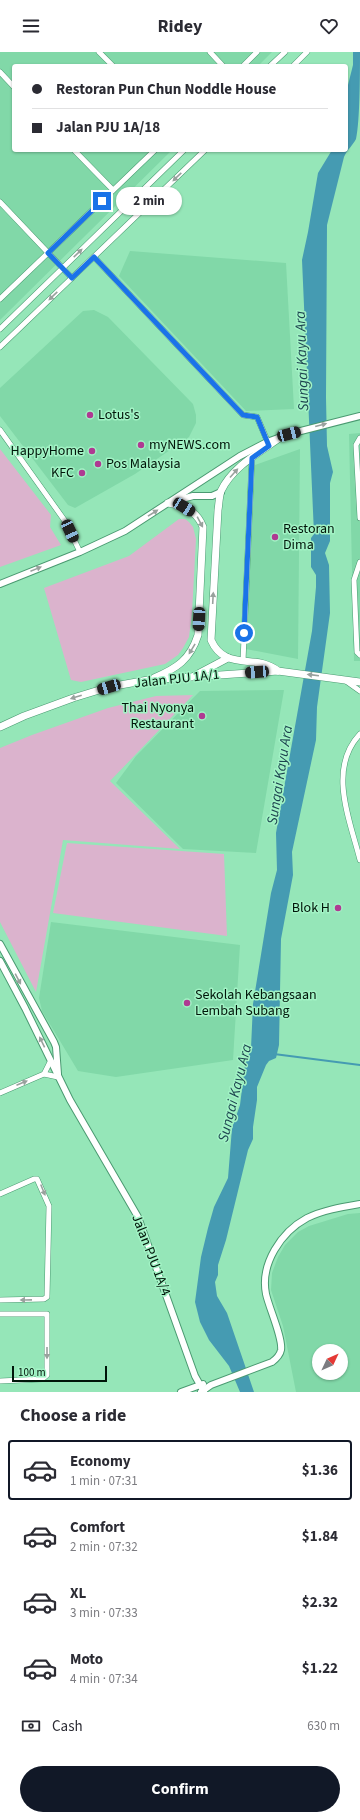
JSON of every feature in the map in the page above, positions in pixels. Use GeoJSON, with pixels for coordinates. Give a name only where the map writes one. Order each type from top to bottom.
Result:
{"type":"FeatureCollection","features":[{"type":"Feature","properties":{"kind":"main road"},"geometry":{"type":"LineString","coordinates":[[279,672],[271,665],[263,662],[243,661],[228,658],[215,649],[211,640],[218,510],[221,492],[234,473],[268,444],[281,437]]}},
{"type":"Feature","properties":{"kind":"main road"},"geometry":{"type":"LineString","coordinates":[[148,680],[179,666],[195,645],[198,635],[203,527],[192,512],[184,507],[168,503]]}},
{"type":"Feature","properties":{"kind":"main road"},"geometry":{"type":"LineString","coordinates":[[192,677],[228,658]]}},
{"type":"Feature","properties":{"kind":"main road","name":"Jalan PJU 1A/1"},"geometry":{"type":"LineString","coordinates":[[0,727],[24,716],[73,698],[109,687],[148,680],[279,672],[360,682]]}},
{"type":"Feature","properties":{"kind":"street"},"geometry":{"type":"LineString","coordinates":[[99,52],[111,64]]}},
{"type":"Feature","properties":{"kind":"street"},"geometry":{"type":"LineString","coordinates":[[210,52],[221,64]]}},
{"type":"Feature","properties":{"kind":"street"},"geometry":{"type":"LineString","coordinates":[[245,64],[257,52]]}},
{"type":"Feature","properties":{"kind":"street"},"geometry":{"type":"LineString","coordinates":[[272,64],[285,52]]}},
{"type":"Feature","properties":{"kind":"street"},"geometry":{"type":"LineString","coordinates":[[295,64],[307,52]]}},
{"type":"Feature","properties":{"kind":"street"},"geometry":{"type":"LineString","coordinates":[[0,72],[12,85]]}},
{"type":"Feature","properties":{"kind":"street"},"geometry":{"type":"LineString","coordinates":[[76,152],[113,190]]}},
{"type":"Feature","properties":{"kind":"street"},"geometry":{"type":"LineString","coordinates":[[0,299],[153,152]]}},
{"type":"Feature","properties":{"kind":"street"},"geometry":{"type":"LineString","coordinates":[[0,329],[182,152]]}},
{"type":"Feature","properties":{"kind":"street"},"geometry":{"type":"LineString","coordinates":[[0,347],[203,152]]}},
{"type":"Feature","properties":{"kind":"street"},"geometry":{"type":"LineString","coordinates":[[0,202],[72,278]]}},
{"type":"Feature","properties":{"kind":"street"},"geometry":{"type":"LineString","coordinates":[[0,584],[80,552],[125,530],[240,456],[268,444],[257,417],[243,415],[94,257]]}},
{"type":"Feature","properties":{"kind":"street"},"geometry":{"type":"LineString","coordinates":[[281,437],[357,416]]}},
{"type":"Feature","properties":{"kind":"street"},"geometry":{"type":"LineString","coordinates":[[0,430],[65,521],[80,552]]}},
{"type":"Feature","properties":{"kind":"street"},"geometry":{"type":"LineString","coordinates":[[360,438],[356,444],[360,518]]}},
{"type":"Feature","properties":{"kind":"street"},"geometry":{"type":"LineString","coordinates":[[243,661],[252,458]]}},
{"type":"Feature","properties":{"kind":"street"},"geometry":{"type":"LineString","coordinates":[[168,503],[192,496],[212,496],[221,492]]}},
{"type":"Feature","properties":{"kind":"street"},"geometry":{"type":"LineString","coordinates":[[360,562],[359,569],[354,580],[357,652],[360,654]]}},
{"type":"Feature","properties":{"kind":"street"},"geometry":{"type":"LineString","coordinates":[[344,679],[360,691]]}},
{"type":"Feature","properties":{"kind":"street"},"geometry":{"type":"LineString","coordinates":[[360,734],[350,747],[345,759],[343,768],[343,790],[360,860]]}},
{"type":"Feature","properties":{"kind":"street","name":"Jalan PJU 1A/4"},"geometry":{"type":"LineString","coordinates":[[0,944],[54,1042],[56,1047],[58,1077]]}},
{"type":"Feature","properties":{"kind":"street","name":"Jalan PJU 1A/4"},"geometry":{"type":"LineString","coordinates":[[0,961],[70,1100],[138,1217],[201,1389]]}},
{"type":"Feature","properties":{"kind":"street"},"geometry":{"type":"LineString","coordinates":[[44,1074],[50,1062]]}},
{"type":"Feature","properties":{"kind":"street"},"geometry":{"type":"LineString","coordinates":[[0,1093],[44,1074],[58,1077]]}},
{"type":"Feature","properties":{"kind":"street"},"geometry":{"type":"LineString","coordinates":[[0,1194],[37,1179],[49,1206],[47,1297],[44,1300],[0,1300]]}},
{"type":"Feature","properties":{"kind":"street"},"geometry":{"type":"LineString","coordinates":[[181,1392],[201,1389],[272,1362],[279,1355],[281,1345],[265,1286],[266,1271],[272,1253],[289,1231],[306,1219],[325,1211],[360,1204]]}},
{"type":"Feature","properties":{"kind":"street"},"geometry":{"type":"LineString","coordinates":[[0,1314],[47,1314],[47,1375],[42,1379],[0,1380]]}},
{"type":"Feature","properties":{"kind":"shaded area"},"geometry":{"type":"Polygon","coordinates":[[[0,52],[272,52],[260,64],[12,64],[12,152],[170,152],[0,320],[0,52]]]}},
{"type":"Feature","properties":{"kind":"shaded area"},"geometry":{"type":"Polygon","coordinates":[[[130,251],[286,263],[294,409],[246,411],[119,276],[130,251]]]}},
{"type":"Feature","properties":{"kind":"shaded area"},"geometry":{"type":"Polygon","coordinates":[[[94,310],[108,317],[193,404],[196,415],[196,423],[189,437],[135,474],[75,508],[68,505],[0,416],[0,388],[83,311],[94,310]]]}},
{"type":"Feature","properties":{"kind":"shaded area"},"geometry":{"type":"Polygon","coordinates":[[[360,433],[360,661],[354,661],[349,434],[360,433]]]}},
{"type":"Feature","properties":{"kind":"shaded area"},"geometry":{"type":"Polygon","coordinates":[[[0,449],[51,515],[50,527],[61,545],[0,567],[0,449]]]}},
{"type":"Feature","properties":{"kind":"shaded area"},"geometry":{"type":"Polygon","coordinates":[[[300,449],[298,659],[246,649],[255,465],[300,449]]]}},
{"type":"Feature","properties":{"kind":"shaded area"},"geometry":{"type":"Polygon","coordinates":[[[179,519],[185,519],[189,522],[193,527],[196,539],[192,613],[189,637],[183,648],[178,655],[165,664],[81,682],[71,680],[44,588],[129,556],[179,519]]]}},
{"type":"Feature","properties":{"kind":"shaded area"},"geometry":{"type":"Polygon","coordinates":[[[284,690],[256,853],[183,849],[116,783],[136,756],[200,691],[284,690]]]}},
{"type":"Feature","properties":{"kind":"shaded area"},"geometry":{"type":"Polygon","coordinates":[[[193,695],[110,781],[180,849],[63,840],[36,992],[0,922],[0,748],[108,708],[156,696],[193,695]]]}},
{"type":"Feature","properties":{"kind":"shaded area"},"geometry":{"type":"Polygon","coordinates":[[[67,843],[224,854],[227,936],[53,913],[67,843]]]}},
{"type":"Feature","properties":{"kind":"shaded area"},"geometry":{"type":"Polygon","coordinates":[[[51,922],[240,945],[233,1060],[116,1077],[78,1071],[42,1011],[39,998],[51,922]]]}},
{"type":"Feature","properties":{"kind":"shaded area"},"geometry":{"type":"Polygon","coordinates":[[[360,1213],[360,1392],[296,1392],[283,1326],[271,1290],[272,1273],[278,1257],[285,1245],[298,1232],[309,1226],[348,1214],[360,1213]]]}},
{"type":"Feature","properties":{"kind":"water"},"geometry":{"type":"Polygon","coordinates":[[[353,52],[360,52],[360,97],[357,131],[356,139],[348,150],[348,85],[353,65],[353,52]]]}},
{"type":"Feature","properties":{"kind":"water"},"geometry":{"type":"Polygon","coordinates":[[[331,152],[347,152],[344,157],[327,225],[327,446],[333,472],[330,483],[330,541],[325,553],[329,565],[330,613],[317,707],[316,740],[292,852],[293,875],[281,939],[279,1045],[276,1058],[269,1061],[266,1065],[257,1087],[253,1139],[248,1150],[226,1240],[218,1265],[218,1275],[215,1282],[217,1296],[227,1313],[254,1392],[240,1392],[229,1366],[209,1340],[200,1322],[195,1302],[201,1257],[208,1228],[214,1207],[228,1178],[232,1128],[240,1105],[245,1065],[251,1048],[253,1004],[271,893],[277,870],[276,833],[312,631],[316,575],[311,567],[311,538],[314,534],[302,260],[318,173],[331,152]]]}},
{"type":"Feature","properties":{"kind":"waterway"},"geometry":{"type":"LineString","coordinates":[[274,1054],[360,1065]]}},
{"type":"Feature","properties":{"kind":"place","name":"Lotus's"},"geometry":{"type":"Point","coordinates":[90,415]}},
{"type":"Feature","properties":{"kind":"place","name":"myNEWS.com"},"geometry":{"type":"Point","coordinates":[141,445]}},
{"type":"Feature","properties":{"kind":"place","name":"HappyHome"},"geometry":{"type":"Point","coordinates":[92,451]}},
{"type":"Feature","properties":{"kind":"place","name":"Pos Malaysia"},"geometry":{"type":"Point","coordinates":[98,464]}},
{"type":"Feature","properties":{"kind":"place","name":"KFC"},"geometry":{"type":"Point","coordinates":[82,473]}},
{"type":"Feature","properties":{"kind":"place","name":"Restoran Dima"},"geometry":{"type":"Point","coordinates":[275,537]}},
{"type":"Feature","properties":{"kind":"place","name":"Thai Nyonya Restaurant"},"geometry":{"type":"Point","coordinates":[202,716]}},
{"type":"Feature","properties":{"kind":"place","name":"Blok H"},"geometry":{"type":"Point","coordinates":[338,908]}},
{"type":"Feature","properties":{"kind":"place","name":"Sekolah Kebangsaan Lembah Subang"},"geometry":{"type":"Point","coordinates":[187,1003]}},
{"type":"Feature","properties":{"kind":"route"},"geometry":{"type":"LineString","coordinates":[[102,201],[48,253],[72,278],[94,257],[243,415],[257,417],[269,446],[252,458],[246,562],[244,633]]}},
{"type":"Feature","properties":{"kind":"water label","name":"Sungai Kayu Ara"},"geometry":{"type":"Point","coordinates":[302,361]}},
{"type":"Feature","properties":{"kind":"water label","name":"Sungai Kayu Ara"},"geometry":{"type":"Point","coordinates":[280,775]}},
{"type":"Feature","properties":{"kind":"water label","name":"Sungai Kayu Ara"},"geometry":{"type":"Point","coordinates":[235,1093]}}]}
